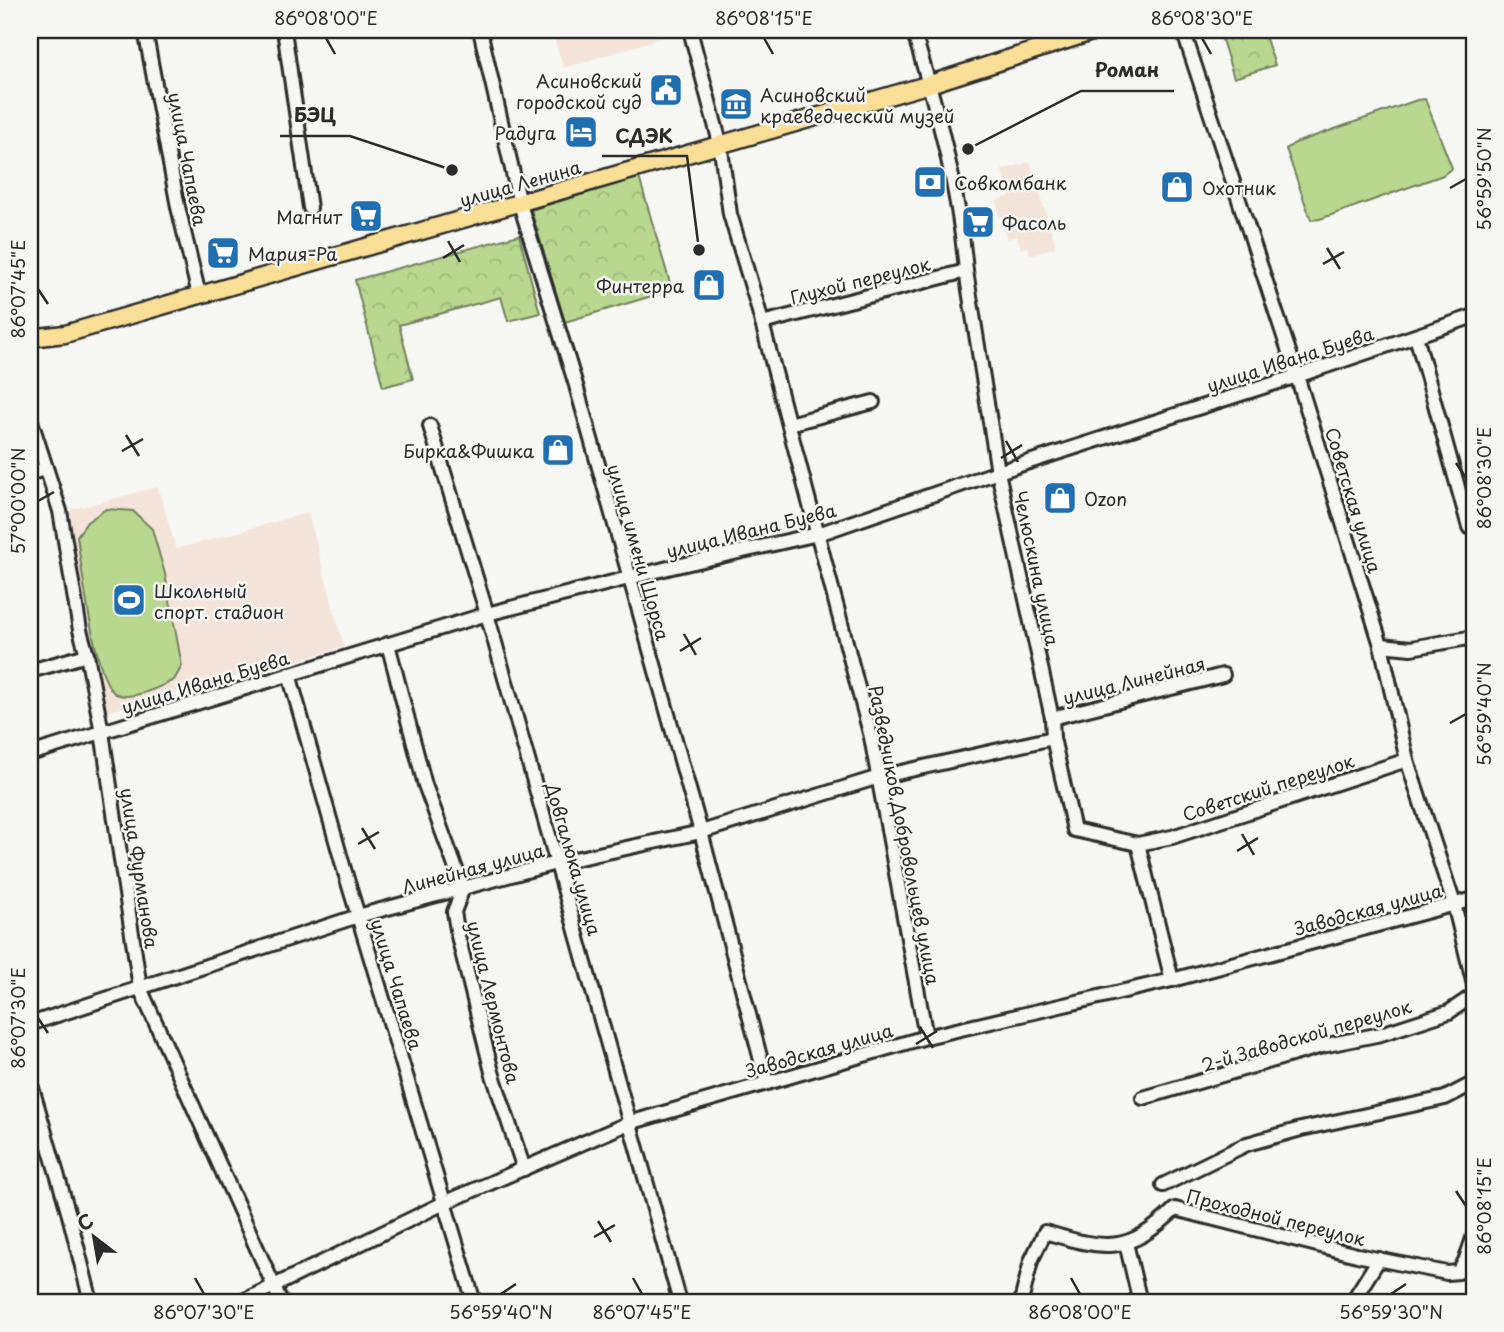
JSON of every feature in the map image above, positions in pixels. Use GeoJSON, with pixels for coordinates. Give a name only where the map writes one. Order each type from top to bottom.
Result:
{"type":"FeatureCollection","features":[{"type":"Feature","properties":{"kind":"main road","name":"улица Ленина"},"geometry":{"type":"LineString","coordinates":[[30,338],[65,334],[520,204],[930,85],[1091,31]]}},
{"type":"Feature","properties":{"kind":"street","name":"улица Чапаева"},"geometry":{"type":"LineString","coordinates":[[145,30],[178,207],[200,295]]}},
{"type":"Feature","properties":{"kind":"street"},"geometry":{"type":"LineString","coordinates":[[284,30],[310,208]]}},
{"type":"Feature","properties":{"kind":"street","name":"улица имени Щорса"},"geometry":{"type":"LineString","coordinates":[[480,30],[520,204],[575,382],[768,1083]]}},
{"type":"Feature","properties":{"kind":"street","name":"Разведчиков Добровольцев улица"},"geometry":{"type":"LineString","coordinates":[[690,30],[720,144],[730,214],[762,323],[872,737],[926,1037]]}},
{"type":"Feature","properties":{"kind":"street","name":"Челюскина улица"},"geometry":{"type":"LineString","coordinates":[[913,30],[945,145],[963,239],[998,472],[1074,830],[1138,844]]}},
{"type":"Feature","properties":{"kind":"street","name":"Советская улица"},"geometry":{"type":"LineString","coordinates":[[1183,30],[1297,376],[1381,645],[1407,760],[1454,904],[1474,985]]}},
{"type":"Feature","properties":{"kind":"street","name":"Глухой переулок"},"geometry":{"type":"LineString","coordinates":[[762,323],[966,271]]}},
{"type":"Feature","properties":{"kind":"street","name":"улица Ивана Буева"},"geometry":{"type":"LineString","coordinates":[[30,754],[486,614],[672,567],[818,534],[1474,316]]}},
{"type":"Feature","properties":{"kind":"street"},"geometry":{"type":"LineString","coordinates":[[1416,336],[1469,527]]}},
{"type":"Feature","properties":{"kind":"street"},"geometry":{"type":"LineString","coordinates":[[789,424],[873,402]]}},
{"type":"Feature","properties":{"kind":"street","name":"улица Фурманова"},"geometry":{"type":"LineString","coordinates":[[30,418],[60,511],[79,630],[87,655],[102,732],[140,988],[281,1302]]}},
{"type":"Feature","properties":{"kind":"street","name":"Довгалюка улица"},"geometry":{"type":"LineString","coordinates":[[430,426],[486,614],[680,1302]]}},
{"type":"Feature","properties":{"kind":"street"},"geometry":{"type":"LineString","coordinates":[[30,474],[46,468]]}},
{"type":"Feature","properties":{"kind":"street"},"geometry":{"type":"LineString","coordinates":[[1381,645],[1411,648],[1474,637]]}},
{"type":"Feature","properties":{"kind":"street"},"geometry":{"type":"LineString","coordinates":[[388,644],[425,785],[463,888]]}},
{"type":"Feature","properties":{"kind":"street"},"geometry":{"type":"LineString","coordinates":[[30,671],[87,655]]}},
{"type":"Feature","properties":{"kind":"street","name":"улица Чапаева"},"geometry":{"type":"LineString","coordinates":[[289,674],[358,916],[474,1302]]}},
{"type":"Feature","properties":{"kind":"street","name":"улица Линейная"},"geometry":{"type":"LineString","coordinates":[[1052,718],[1223,675]]}},
{"type":"Feature","properties":{"kind":"street","name":"Линейная улица"},"geometry":{"type":"LineString","coordinates":[[30,1024],[358,916],[556,863],[701,832],[879,777],[1054,738]]}},
{"type":"Feature","properties":{"kind":"street","name":"Советский переулок"},"geometry":{"type":"LineString","coordinates":[[1138,844],[1172,837],[1407,760]]}},
{"type":"Feature","properties":{"kind":"street"},"geometry":{"type":"LineString","coordinates":[[1138,844],[1172,980]]}},
{"type":"Feature","properties":{"kind":"street","name":"улица Лермонтова"},"geometry":{"type":"LineString","coordinates":[[463,888],[454,912],[458,936],[492,1072],[524,1169]]}},
{"type":"Feature","properties":{"kind":"street","name":"Заводская улица"},"geometry":{"type":"LineString","coordinates":[[241,1302],[444,1203],[629,1123],[926,1037],[1172,980],[1474,899]]}},
{"type":"Feature","properties":{"kind":"street","name":"2-й Заводской переулок"},"geometry":{"type":"LineString","coordinates":[[1143,1098],[1322,1046],[1381,1034],[1449,1012],[1474,995]]}},
{"type":"Feature","properties":{"kind":"street"},"geometry":{"type":"LineString","coordinates":[[30,1081],[91,1302]]}},
{"type":"Feature","properties":{"kind":"street"},"geometry":{"type":"LineString","coordinates":[[1163,1185],[1247,1144],[1301,1129],[1445,1098],[1474,1083]]}},
{"type":"Feature","properties":{"kind":"street","name":"Проходной переулок"},"geometry":{"type":"LineString","coordinates":[[1126,1243],[1150,1232],[1175,1209],[1447,1273],[1459,1272],[1474,1235]]}},
{"type":"Feature","properties":{"kind":"street"},"geometry":{"type":"LineString","coordinates":[[1021,1302],[1031,1261],[1045,1232],[1113,1246],[1126,1243],[1140,1302]]}},
{"type":"Feature","properties":{"kind":"street"},"geometry":{"type":"LineString","coordinates":[[1352,1302],[1379,1259]]}},
{"type":"Feature","properties":{"kind":"shaded area"},"geometry":{"type":"Polygon","coordinates":[[[551,30],[683,30],[684,31],[564,68],[551,30]]]}},
{"type":"Feature","properties":{"kind":"shaded area"},"geometry":{"type":"Polygon","coordinates":[[[1030,162],[1056,247],[1030,255],[1028,247],[1021,249],[1017,236],[1007,239],[996,201],[1010,196],[1002,170],[1030,162]]]}},
{"type":"Feature","properties":{"kind":"shaded area"},"geometry":{"type":"Polygon","coordinates":[[[158,487],[176,549],[308,513],[344,647],[106,712],[66,511],[158,487]]]}},
{"type":"Feature","properties":{"kind":"green space"},"geometry":{"type":"Polygon","coordinates":[[[1219,30],[1263,30],[1275,65],[1234,78],[1219,30]]]}},
{"type":"Feature","properties":{"kind":"green space"},"geometry":{"type":"Polygon","coordinates":[[[1425,99],[1452,168],[1443,175],[1311,220],[1286,149],[1295,143],[1425,99]]]}},
{"type":"Feature","properties":{"kind":"green space"},"geometry":{"type":"Polygon","coordinates":[[[639,177],[672,290],[565,322],[531,210],[639,177]]]}},
{"type":"Feature","properties":{"kind":"green space"},"geometry":{"type":"Polygon","coordinates":[[[519,235],[540,313],[508,321],[501,297],[399,325],[413,379],[383,387],[355,280],[519,235]]]}},
{"type":"Feature","properties":{"kind":"green space","name":"Школьный спорт. стадион"},"geometry":{"type":"Polygon","coordinates":[[[106,509],[133,511],[152,529],[165,574],[182,666],[174,680],[130,696],[116,694],[108,686],[102,669],[90,621],[77,536],[87,522],[106,509]]]}},
{"type":"Feature","properties":{"kind":"railway"},"geometry":{"type":"LineString","coordinates":[[1464,1302],[1474,1277]]}},
{"type":"Feature","properties":{"kind":"place","name":"Асиновский городской суд"},"geometry":{"type":"Point","coordinates":[666,90]}},
{"type":"Feature","properties":{"kind":"place","name":"Асиновский краеведческий музей"},"geometry":{"type":"Point","coordinates":[736,104]}},
{"type":"Feature","properties":{"kind":"place","name":"Радуга"},"geometry":{"type":"Point","coordinates":[581,132]}},
{"type":"Feature","properties":{"kind":"place","name":"Роман"},"geometry":{"type":"Point","coordinates":[968,149]}},
{"type":"Feature","properties":{"kind":"place","name":"БЭЦ"},"geometry":{"type":"Point","coordinates":[452,170]}},
{"type":"Feature","properties":{"kind":"place","name":"Совкомбанк"},"geometry":{"type":"Point","coordinates":[930,182]}},
{"type":"Feature","properties":{"kind":"place","name":"Охотник"},"geometry":{"type":"Point","coordinates":[1177,187]}},
{"type":"Feature","properties":{"kind":"place","name":"Магнит"},"geometry":{"type":"Point","coordinates":[366,216]}},
{"type":"Feature","properties":{"kind":"place","name":"Фасоль"},"geometry":{"type":"Point","coordinates":[978,222]}},
{"type":"Feature","properties":{"kind":"place","name":"СДЭК"},"geometry":{"type":"Point","coordinates":[699,250]}},
{"type":"Feature","properties":{"kind":"place","name":"Мария-Ра"},"geometry":{"type":"Point","coordinates":[223,253]}},
{"type":"Feature","properties":{"kind":"place","name":"Финтерра"},"geometry":{"type":"Point","coordinates":[709,285]}},
{"type":"Feature","properties":{"kind":"place","name":"Бирка&Фишка"},"geometry":{"type":"Point","coordinates":[558,450]}},
{"type":"Feature","properties":{"kind":"place","name":"Ozon"},"geometry":{"type":"Point","coordinates":[1060,498]}},
{"type":"Feature","properties":{"kind":"place","name":"Школьный спорт. стадион"},"geometry":{"type":"Point","coordinates":[129,600]}}]}
